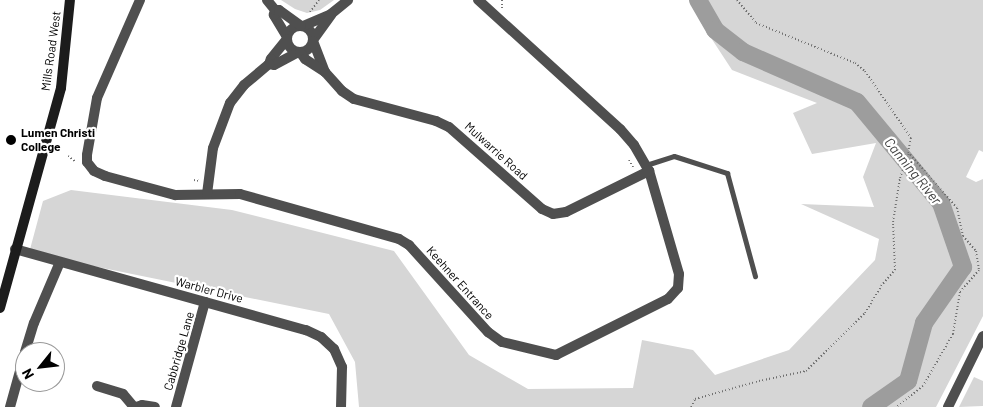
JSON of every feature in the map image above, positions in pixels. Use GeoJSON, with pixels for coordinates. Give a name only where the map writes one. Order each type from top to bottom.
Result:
{"type":"FeatureCollection","features":[{"type":"Feature","properties":{"kind":"main road","name":"Mills Road West"},"geometry":{"type":"LineString","coordinates":[[0,308],[60,88],[70,0]]}},
{"type":"Feature","properties":{"kind":"street","name":"Keehner Entrance"},"geometry":{"type":"LineString","coordinates":[[140,0],[97,98],[88,162],[94,171],[105,176],[175,194],[240,194],[399,239],[408,245],[488,332],[502,342],[556,355],[668,299],[678,288],[679,274],[648,168],[620,129],[478,0]]}},
{"type":"Feature","properties":{"kind":"street"},"geometry":{"type":"LineString","coordinates":[[267,0],[275,10],[279,10],[310,31],[313,40]]}},
{"type":"Feature","properties":{"kind":"street"},"geometry":{"type":"LineString","coordinates":[[269,64],[274,65],[307,50],[331,14],[348,0]]}},
{"type":"Feature","properties":{"kind":"street"},"geometry":{"type":"LineString","coordinates":[[275,10],[274,15],[287,38],[289,47],[299,52]]}},
{"type":"Feature","properties":{"kind":"street"},"geometry":{"type":"LineString","coordinates":[[207,194],[213,148],[230,103],[244,85],[269,64],[292,29],[331,14]]}},
{"type":"Feature","properties":{"kind":"street","name":"Mulwarrie Road"},"geometry":{"type":"LineString","coordinates":[[313,40],[325,72],[337,87],[354,99],[436,121],[448,127],[542,209],[553,214],[566,212],[648,168]]}},
{"type":"Feature","properties":{"kind":"street","name":"Mulwarrie Road"},"geometry":{"type":"LineString","coordinates":[[299,52],[305,59],[325,72]]}},
{"type":"Feature","properties":{"kind":"street","name":"Warbler Drive"},"geometry":{"type":"LineString","coordinates":[[15,249],[306,330],[321,337],[334,349],[342,367],[341,407]]}},
{"type":"Feature","properties":{"kind":"street"},"geometry":{"type":"LineString","coordinates":[[28,342],[34,322],[60,262]]}},
{"type":"Feature","properties":{"kind":"street","name":"Cabbridge Lane"},"geometry":{"type":"LineString","coordinates":[[176,407],[205,302]]}},
{"type":"Feature","properties":{"kind":"street"},"geometry":{"type":"LineString","coordinates":[[948,407],[983,336]]}},
{"type":"Feature","properties":{"kind":"street"},"geometry":{"type":"LineString","coordinates":[[97,386],[124,394],[135,407],[142,405],[155,407]]}},
{"type":"Feature","properties":{"kind":"street"},"geometry":{"type":"LineString","coordinates":[[10,407],[15,389]]}},
{"type":"Feature","properties":{"kind":"lane"},"geometry":{"type":"LineString","coordinates":[[648,168],[674,156],[727,173],[755,276]]}},
{"type":"Feature","properties":{"kind":"path"},"geometry":{"type":"LineString","coordinates":[[308,16],[319,0]]}},
{"type":"Feature","properties":{"kind":"path"},"geometry":{"type":"LineString","coordinates":[[691,407],[695,399],[759,381],[806,371],[865,313],[882,286],[895,270],[893,222],[900,178],[909,154],[910,138],[865,71],[855,63],[756,23],[737,0]]}},
{"type":"Feature","properties":{"kind":"path"},"geometry":{"type":"LineString","coordinates":[[896,407],[923,386],[953,334],[960,292],[979,270],[976,251],[963,236],[956,208],[909,154]]}},
{"type":"Feature","properties":{"kind":"path"},"geometry":{"type":"LineString","coordinates":[[68,156],[73,160],[81,162]]}},
{"type":"Feature","properties":{"kind":"path"},"geometry":{"type":"LineString","coordinates":[[629,160],[634,168]]}},
{"type":"Feature","properties":{"kind":"path"},"geometry":{"type":"LineString","coordinates":[[194,180],[200,181]]}},
{"type":"Feature","properties":{"kind":"shaded area"},"geometry":{"type":"Polygon","coordinates":[[[281,0],[334,0],[320,10],[307,13],[295,9],[281,0]]]}},
{"type":"Feature","properties":{"kind":"shaded area"},"geometry":{"type":"Polygon","coordinates":[[[694,0],[983,0],[983,152],[979,150],[966,177],[976,182],[983,179],[983,316],[936,407],[359,407],[355,362],[329,314],[29,253],[43,201],[71,190],[232,210],[394,251],[469,355],[528,389],[633,388],[642,340],[693,350],[715,375],[789,350],[875,260],[879,239],[801,204],[874,207],[863,177],[876,143],[812,154],[793,113],[817,103],[732,70],[700,21],[694,0]]]}},
{"type":"Feature","properties":{"kind":"shaded area"},"geometry":{"type":"Polygon","coordinates":[[[974,377],[983,381],[983,406],[959,407],[974,377]]]}},
{"type":"Feature","properties":{"kind":"waterway","name":"Canning River"},"geometry":{"type":"LineString","coordinates":[[698,0],[715,30],[743,52],[857,102],[941,203],[963,267],[924,323],[908,381],[871,407]]}},
{"type":"Feature","properties":{"kind":"place","name":"Lumen Christi College"},"geometry":{"type":"Point","coordinates":[11,140]}}]}
